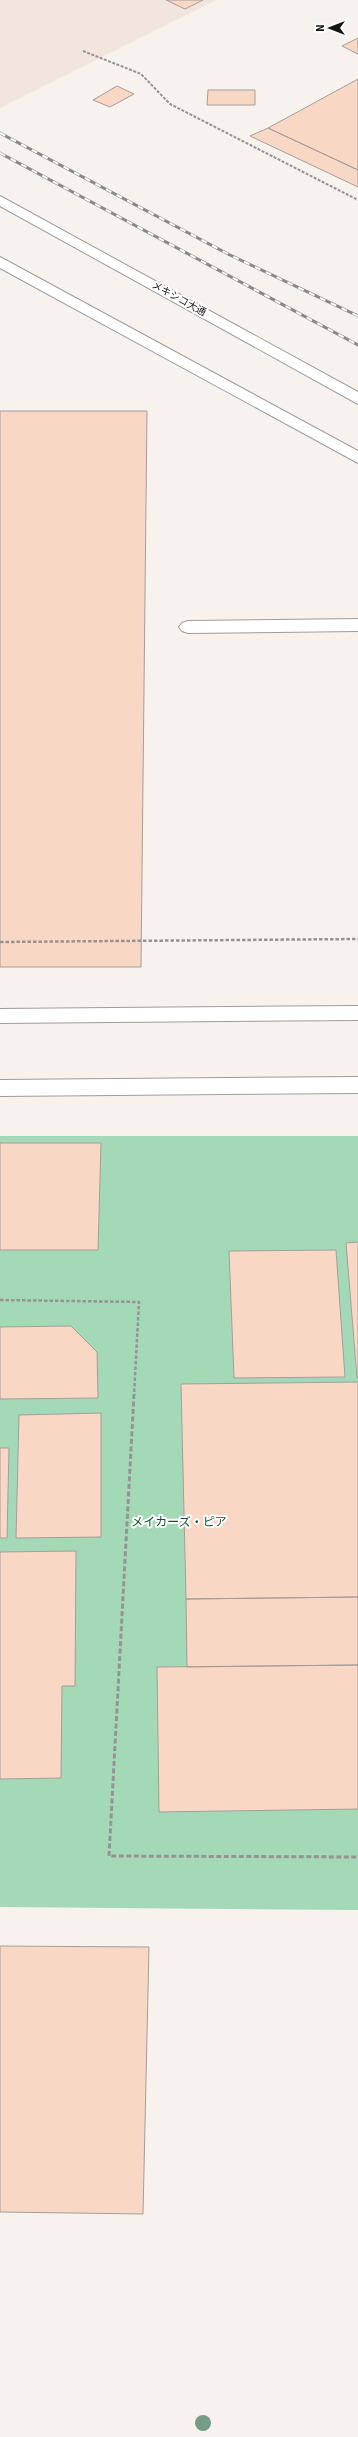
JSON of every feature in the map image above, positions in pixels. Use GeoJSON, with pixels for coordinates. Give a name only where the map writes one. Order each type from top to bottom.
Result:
{"type":"FeatureCollection","features":[{"type":"Feature","properties":{"kind":"street","name":"メキシコ大通"},"geometry":{"type":"LineString","coordinates":[[0,200],[358,399]]}},
{"type":"Feature","properties":{"kind":"street"},"geometry":{"type":"LineString","coordinates":[[0,262],[358,458]]}},
{"type":"Feature","properties":{"kind":"street"},"geometry":{"type":"LineString","coordinates":[[188,628],[358,625]]}},
{"type":"Feature","properties":{"kind":"street"},"geometry":{"type":"LineString","coordinates":[[0,1016],[358,1013]]}},
{"type":"Feature","properties":{"kind":"street"},"geometry":{"type":"LineString","coordinates":[[0,1088],[318,1087],[358,1085]]}},
{"type":"Feature","properties":{"kind":"path"},"geometry":{"type":"LineString","coordinates":[[83,51],[141,74],[170,104],[358,200]]}},
{"type":"Feature","properties":{"kind":"path"},"geometry":{"type":"LineString","coordinates":[[0,942],[358,939]]}},
{"type":"Feature","properties":{"kind":"path"},"geometry":{"type":"LineString","coordinates":[[0,1300],[139,1302],[109,1856],[358,1857]]}},
{"type":"Feature","properties":{"kind":"shaded area"},"geometry":{"type":"Polygon","coordinates":[[[0,0],[216,0],[0,108],[0,0]]]}},
{"type":"Feature","properties":{"kind":"green space","name":"メイカーズ・ピア"},"geometry":{"type":"Polygon","coordinates":[[[0,1136],[358,1136],[358,1910],[0,1907],[0,1136]]]}},
{"type":"Feature","properties":{"kind":"building"},"geometry":{"type":"Polygon","coordinates":[[[166,0],[203,0],[185,9],[166,0]]]}},
{"type":"Feature","properties":{"kind":"building"},"geometry":{"type":"Polygon","coordinates":[[[358,38],[358,54],[342,46],[358,38]]]}},
{"type":"Feature","properties":{"kind":"building"},"geometry":{"type":"Polygon","coordinates":[[[358,79],[358,170],[268,128],[358,79]]]}},
{"type":"Feature","properties":{"kind":"building"},"geometry":{"type":"Polygon","coordinates":[[[117,86],[134,94],[110,107],[93,100],[117,86]]]}},
{"type":"Feature","properties":{"kind":"building"},"geometry":{"type":"Polygon","coordinates":[[[208,90],[255,90],[255,105],[207,105],[208,90]]]}},
{"type":"Feature","properties":{"kind":"building"},"geometry":{"type":"Polygon","coordinates":[[[268,128],[358,170],[358,187],[250,136],[268,128]]]}},
{"type":"Feature","properties":{"kind":"building"},"geometry":{"type":"Polygon","coordinates":[[[0,411],[147,411],[141,967],[0,967],[0,411]]]}},
{"type":"Feature","properties":{"kind":"building"},"geometry":{"type":"Polygon","coordinates":[[[0,1143],[101,1143],[98,1250],[0,1250],[0,1143]]]}},
{"type":"Feature","properties":{"kind":"building"},"geometry":{"type":"Polygon","coordinates":[[[358,1242],[358,1378],[357,1378],[346,1243],[358,1242]]]}},
{"type":"Feature","properties":{"kind":"building"},"geometry":{"type":"Polygon","coordinates":[[[336,1250],[345,1377],[234,1378],[229,1251],[336,1250]]]}},
{"type":"Feature","properties":{"kind":"building"},"geometry":{"type":"Polygon","coordinates":[[[71,1326],[97,1352],[98,1398],[0,1399],[0,1327],[71,1326]]]}},
{"type":"Feature","properties":{"kind":"building"},"geometry":{"type":"Polygon","coordinates":[[[358,1382],[358,1597],[186,1599],[181,1384],[358,1382]]]}},
{"type":"Feature","properties":{"kind":"building"},"geometry":{"type":"Polygon","coordinates":[[[101,1413],[101,1537],[16,1538],[19,1415],[101,1413]]]}},
{"type":"Feature","properties":{"kind":"building"},"geometry":{"type":"Polygon","coordinates":[[[0,1448],[9,1448],[7,1538],[0,1538],[0,1448]]]}},
{"type":"Feature","properties":{"kind":"building"},"geometry":{"type":"Polygon","coordinates":[[[76,1551],[75,1686],[62,1686],[61,1778],[0,1779],[0,1552],[76,1551]]]}},
{"type":"Feature","properties":{"kind":"building"},"geometry":{"type":"Polygon","coordinates":[[[358,1597],[358,1665],[187,1667],[186,1599],[358,1597]]]}},
{"type":"Feature","properties":{"kind":"building"},"geometry":{"type":"Polygon","coordinates":[[[358,1665],[358,1809],[159,1812],[157,1667],[358,1665]]]}},
{"type":"Feature","properties":{"kind":"building"},"geometry":{"type":"Polygon","coordinates":[[[0,1946],[149,1947],[143,2214],[0,2212],[0,1946]]]}},
{"type":"Feature","properties":{"kind":"railway"},"geometry":{"type":"LineString","coordinates":[[0,133],[230,255],[358,316]]}},
{"type":"Feature","properties":{"kind":"railway"},"geometry":{"type":"LineString","coordinates":[[0,153],[358,345]]}}]}
